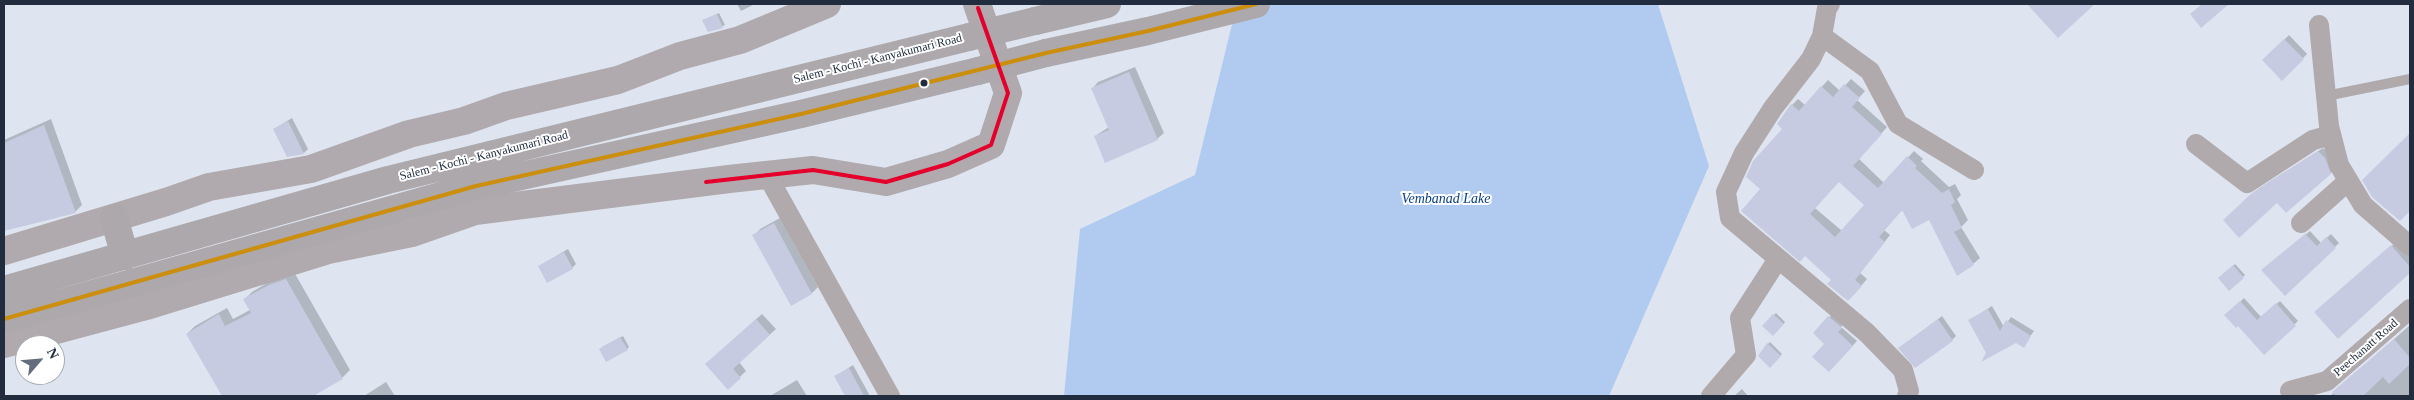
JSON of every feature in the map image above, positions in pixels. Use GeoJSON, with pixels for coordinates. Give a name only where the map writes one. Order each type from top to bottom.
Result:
{"type":"FeatureCollection","features":[{"type":"Feature","properties":{"kind":"highway","name":"Salem - Kochi - Kanyakumari Road"},"geometry":{"type":"LineString","coordinates":[[4,290],[388,180],[1035,20],[1107,4]]}},
{"type":"Feature","properties":{"kind":"highway"},"geometry":{"type":"LineString","coordinates":[[4,319],[476,186],[801,114],[1046,53],[1148,31],[1256,4]]}},
{"type":"Feature","properties":{"kind":"highway"},"geometry":{"type":"LineString","coordinates":[[114,218],[125,256]]}},
{"type":"Feature","properties":{"kind":"street"},"geometry":{"type":"LineString","coordinates":[[4,251],[209,187],[310,169],[409,134],[464,121],[506,106],[618,80],[680,56],[740,40],[827,4]]}},
{"type":"Feature","properties":{"kind":"street"},"geometry":{"type":"LineString","coordinates":[[1830,4],[1827,8],[1822,36],[1810,59],[1772,108],[1744,154],[1726,192],[1730,218],[1867,333],[1903,370],[1909,391],[1907,396]]}},
{"type":"Feature","properties":{"kind":"street"},"geometry":{"type":"LineString","coordinates":[[4,344],[146,306],[328,250],[412,233],[475,211],[813,170],[886,182],[948,164],[992,145],[1008,93],[977,5]]}},
{"type":"Feature","properties":{"kind":"street"},"geometry":{"type":"LineString","coordinates":[[2319,25],[2331,135],[2339,166],[2347,182],[2363,205],[2410,246]]}},
{"type":"Feature","properties":{"kind":"street"},"geometry":{"type":"LineString","coordinates":[[1822,36],[1870,72],[1898,124],[1974,170]]}},
{"type":"Feature","properties":{"kind":"street"},"geometry":{"type":"LineString","coordinates":[[2196,144],[2248,183],[2313,140],[2331,135]]}},
{"type":"Feature","properties":{"kind":"street"},"geometry":{"type":"LineString","coordinates":[[767,175],[890,396]]}},
{"type":"Feature","properties":{"kind":"street"},"geometry":{"type":"LineString","coordinates":[[2301,223],[2347,182]]}},
{"type":"Feature","properties":{"kind":"street"},"geometry":{"type":"LineString","coordinates":[[1711,396],[1746,355],[1740,318],[1778,259]]}},
{"type":"Feature","properties":{"kind":"street","name":"Peechanatt Road"},"geometry":{"type":"LineString","coordinates":[[2290,391],[2327,381],[2410,309]]}},
{"type":"Feature","properties":{"kind":"lane"},"geometry":{"type":"LineString","coordinates":[[2326,96],[2410,79]]}},
{"type":"Feature","properties":{"kind":"water","name":"Vembanad Lake"},"geometry":{"type":"Polygon","coordinates":[[[1237,4],[1658,4],[1709,166],[1609,396],[1064,396],[1080,229],[1195,175],[1237,4]]]}},
{"type":"Feature","properties":{"kind":"building"},"geometry":{"type":"Polygon","coordinates":[[[2027,4],[2095,4],[2058,38],[2027,4]]]}},
{"type":"Feature","properties":{"kind":"building"},"geometry":{"type":"Polygon","coordinates":[[[2202,4],[2229,4],[2201,28],[2190,14],[2202,4]]]}},
{"type":"Feature","properties":{"kind":"building"},"geometry":{"type":"Polygon","coordinates":[[[717,14],[723,28],[708,32],[702,20],[717,14]]]}},
{"type":"Feature","properties":{"kind":"building"},"geometry":{"type":"Polygon","coordinates":[[[2284,39],[2304,59],[2282,81],[2262,60],[2284,39]]]}},
{"type":"Feature","properties":{"kind":"building"},"geometry":{"type":"Polygon","coordinates":[[[1129,72],[1158,140],[1105,163],[1094,136],[1109,130],[1091,88],[1129,72]]]}},
{"type":"Feature","properties":{"kind":"building"},"geometry":{"type":"Polygon","coordinates":[[[1844,84],[1860,98],[1852,107],[1882,134],[1853,166],[1878,188],[1907,156],[1917,166],[1915,168],[1942,193],[1949,189],[1955,202],[1951,205],[1962,228],[1954,232],[1974,265],[1957,276],[1929,220],[1912,229],[1902,210],[1879,237],[1885,242],[1855,280],[1862,286],[1848,301],[1827,284],[1831,280],[1805,256],[1800,262],[1741,211],[1760,189],[1746,177],[1753,161],[1782,129],[1777,124],[1791,104],[1799,111],[1821,86],[1833,97],[1844,84]],[[1839,182],[1810,214],[1835,237],[1864,205],[1839,182]]]}},
{"type":"Feature","properties":{"kind":"building"},"geometry":{"type":"Polygon","coordinates":[[[288,121],[304,154],[287,157],[273,129],[288,121]]]}},
{"type":"Feature","properties":{"kind":"building"},"geometry":{"type":"Polygon","coordinates":[[[44,125],[76,213],[4,231],[4,143],[44,125]]]}},
{"type":"Feature","properties":{"kind":"building"},"geometry":{"type":"Polygon","coordinates":[[[2410,133],[2410,211],[2400,221],[2372,197],[2362,180],[2410,133]]]}},
{"type":"Feature","properties":{"kind":"building"},"geometry":{"type":"Polygon","coordinates":[[[2318,151],[2325,158],[2331,174],[2286,213],[2277,203],[2239,238],[2223,220],[2252,193],[2318,151]]]}},
{"type":"Feature","properties":{"kind":"building"},"geometry":{"type":"Polygon","coordinates":[[[774,223],[812,294],[791,306],[752,235],[774,223]]]}},
{"type":"Feature","properties":{"kind":"building"},"geometry":{"type":"Polygon","coordinates":[[[2305,234],[2317,246],[2326,237],[2336,248],[2285,296],[2261,270],[2305,234]]]}},
{"type":"Feature","properties":{"kind":"building"},"geometry":{"type":"Polygon","coordinates":[[[2391,245],[2410,267],[2410,273],[2338,339],[2314,312],[2391,245]]]}},
{"type":"Feature","properties":{"kind":"building"},"geometry":{"type":"Polygon","coordinates":[[[564,252],[573,269],[547,283],[538,266],[564,252]]]}},
{"type":"Feature","properties":{"kind":"building"},"geometry":{"type":"Polygon","coordinates":[[[2233,265],[2244,278],[2229,291],[2218,278],[2233,265]]]}},
{"type":"Feature","properties":{"kind":"building"},"geometry":{"type":"Polygon","coordinates":[[[286,279],[343,379],[313,396],[222,396],[186,334],[219,314],[225,326],[251,313],[243,299],[269,285],[286,279]]]}},
{"type":"Feature","properties":{"kind":"building"},"geometry":{"type":"Polygon","coordinates":[[[2240,301],[2257,320],[2276,303],[2296,326],[2264,355],[2238,326],[2236,328],[2224,315],[2240,301]]]}},
{"type":"Feature","properties":{"kind":"building"},"geometry":{"type":"Polygon","coordinates":[[[1988,309],[2000,331],[2006,320],[2031,336],[2024,348],[2016,343],[1981,362],[1986,353],[1968,320],[1988,309]]]}},
{"type":"Feature","properties":{"kind":"building"},"geometry":{"type":"Polygon","coordinates":[[[1773,314],[1784,324],[1773,336],[1762,326],[1773,314]]]}},
{"type":"Feature","properties":{"kind":"building"},"geometry":{"type":"Polygon","coordinates":[[[1828,316],[1842,328],[1838,332],[1853,346],[1829,372],[1812,357],[1824,344],[1813,333],[1828,316]]]}},
{"type":"Feature","properties":{"kind":"building"},"geometry":{"type":"Polygon","coordinates":[[[756,319],[770,335],[733,369],[741,378],[728,390],[705,364],[756,319]]]}},
{"type":"Feature","properties":{"kind":"building"},"geometry":{"type":"Polygon","coordinates":[[[1938,319],[1953,341],[1915,368],[1898,348],[1938,319]]]}},
{"type":"Feature","properties":{"kind":"building"},"geometry":{"type":"Polygon","coordinates":[[[620,337],[628,350],[606,362],[599,349],[620,337]]]}},
{"type":"Feature","properties":{"kind":"building"},"geometry":{"type":"Polygon","coordinates":[[[2394,339],[2410,358],[2410,364],[2389,384],[2383,377],[2363,396],[2336,396],[2332,392],[2394,339]]]}},
{"type":"Feature","properties":{"kind":"building"},"geometry":{"type":"Polygon","coordinates":[[[1767,343],[1781,356],[1770,368],[1758,356],[1767,343]]]}},
{"type":"Feature","properties":{"kind":"building"},"geometry":{"type":"Polygon","coordinates":[[[849,368],[864,396],[845,396],[834,376],[849,368]]]}},
{"type":"Feature","properties":{"kind":"transit line"},"geometry":{"type":"LineString","coordinates":[[4,319],[476,186],[801,114],[1046,53],[1148,31],[1256,4]]}},
{"type":"Feature","properties":{"kind":"transit line"},"geometry":{"type":"LineString","coordinates":[[706,182],[813,170],[886,182],[948,164],[991,145],[1008,93],[978,8]]}}]}
